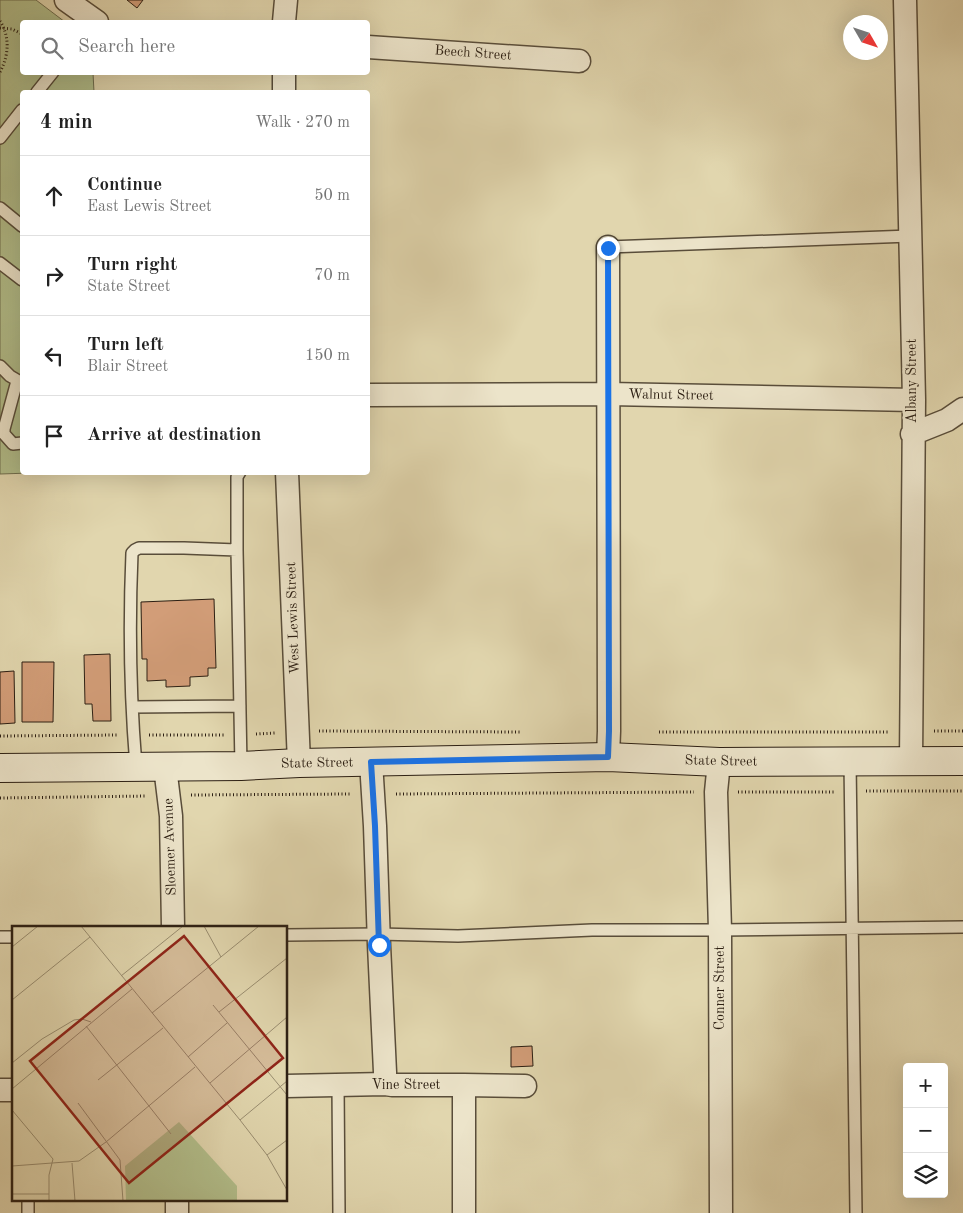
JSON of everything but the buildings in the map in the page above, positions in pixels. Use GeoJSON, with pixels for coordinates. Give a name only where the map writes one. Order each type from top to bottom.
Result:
{"type":"FeatureCollection","features":[{"type":"Feature","properties":{"kind":"main road","name":"State Street"},"geometry":{"type":"LineString","coordinates":[[0,768],[241,766],[298,763],[608,757],[719,762],[963,761]]}},
{"type":"Feature","properties":{"kind":"street"},"geometry":{"type":"LineString","coordinates":[[66,0],[92,20]]}},
{"type":"Feature","properties":{"kind":"street"},"geometry":{"type":"LineString","coordinates":[[284,20],[286,0]]}},
{"type":"Feature","properties":{"kind":"street","name":"Albany Street"},"geometry":{"type":"LineString","coordinates":[[905,0],[914,400],[912,434],[911,762]]}},
{"type":"Feature","properties":{"kind":"street","name":"Beech Street"},"geometry":{"type":"LineString","coordinates":[[370,47],[579,61]]}},
{"type":"Feature","properties":{"kind":"street"},"geometry":{"type":"LineString","coordinates":[[284,75],[284,90]]}},
{"type":"Feature","properties":{"kind":"street"},"geometry":{"type":"LineString","coordinates":[[608,248],[608,757]]}},
{"type":"Feature","properties":{"kind":"street","name":"Walnut Street"},"geometry":{"type":"LineString","coordinates":[[370,396],[609,394],[914,400]]}},
{"type":"Feature","properties":{"kind":"street"},"geometry":{"type":"LineString","coordinates":[[912,434],[947,420],[963,409]]}},
{"type":"Feature","properties":{"kind":"street","name":"West Lewis Street"},"geometry":{"type":"LineString","coordinates":[[288,475],[298,763]]}},
{"type":"Feature","properties":{"kind":"street"},"geometry":{"type":"LineString","coordinates":[[371,762],[386,1072],[385,1084]]}},
{"type":"Feature","properties":{"kind":"street","name":"Conner Street"},"geometry":{"type":"LineString","coordinates":[[719,762],[716,792],[720,930],[721,1213]]}},
{"type":"Feature","properties":{"kind":"street","name":"Sloemer Avenue"},"geometry":{"type":"LineString","coordinates":[[165,767],[171,816],[172,926]]}},
{"type":"Feature","properties":{"kind":"street","name":"Vine Street"},"geometry":{"type":"LineString","coordinates":[[288,1086],[385,1084],[525,1086]]}},
{"type":"Feature","properties":{"kind":"street"},"geometry":{"type":"LineString","coordinates":[[464,1085],[464,1213]]}},
{"type":"Feature","properties":{"kind":"street"},"geometry":{"type":"LineString","coordinates":[[177,1200],[177,1213]]}},
{"type":"Feature","properties":{"kind":"lane"},"geometry":{"type":"LineString","coordinates":[[39,90],[51,75]]}},
{"type":"Feature","properties":{"kind":"lane"},"geometry":{"type":"LineString","coordinates":[[0,138],[20,113]]}},
{"type":"Feature","properties":{"kind":"lane"},"geometry":{"type":"LineString","coordinates":[[0,208],[20,224]]}},
{"type":"Feature","properties":{"kind":"lane"},"geometry":{"type":"LineString","coordinates":[[608,248],[910,236]]}},
{"type":"Feature","properties":{"kind":"lane"},"geometry":{"type":"LineString","coordinates":[[0,263],[20,278]]}},
{"type":"Feature","properties":{"kind":"lane"},"geometry":{"type":"LineString","coordinates":[[0,366],[20,382],[4,429],[4,434],[13,444],[20,443]]}},
{"type":"Feature","properties":{"kind":"lane"},"geometry":{"type":"LineString","coordinates":[[238,475],[237,550],[241,766]]}},
{"type":"Feature","properties":{"kind":"lane"},"geometry":{"type":"LineString","coordinates":[[136,766],[132,707],[130,596],[132,552],[140,548],[237,550]]}},
{"type":"Feature","properties":{"kind":"lane"},"geometry":{"type":"LineString","coordinates":[[132,707],[240,706]]}},
{"type":"Feature","properties":{"kind":"lane"},"geometry":{"type":"LineString","coordinates":[[850,762],[856,1213]]}},
{"type":"Feature","properties":{"kind":"lane"},"geometry":{"type":"LineString","coordinates":[[288,935],[378,934],[458,936],[592,930],[963,927]]}},
{"type":"Feature","properties":{"kind":"lane"},"geometry":{"type":"LineString","coordinates":[[338,1085],[339,1213]]}},
{"type":"Feature","properties":{"kind":"lane"},"geometry":{"type":"LineString","coordinates":[[28,1200],[28,1213]]}},
{"type":"Feature","properties":{"kind":"path"},"geometry":{"type":"LineString","coordinates":[[0,21],[8,46],[0,72]]}},
{"type":"Feature","properties":{"kind":"path"},"geometry":{"type":"LineString","coordinates":[[2,29],[12,29],[20,33]]}},
{"type":"Feature","properties":{"kind":"path"},"geometry":{"type":"LineString","coordinates":[[0,798],[963,791]]}},
{"type":"Feature","properties":{"kind":"green space"},"geometry":{"type":"Polygon","coordinates":[[[0,0],[36,0],[62,20],[20,20],[20,75],[93,75],[94,90],[20,90],[20,473],[0,474],[0,0]]]}},
{"type":"Feature","properties":{"kind":"route"},"geometry":{"type":"LineString","coordinates":[[379,945],[371,762],[608,757],[608,248]]}}]}
